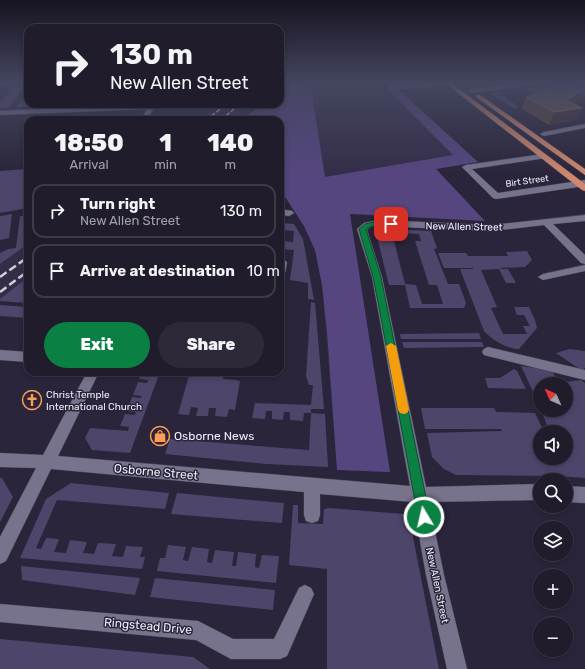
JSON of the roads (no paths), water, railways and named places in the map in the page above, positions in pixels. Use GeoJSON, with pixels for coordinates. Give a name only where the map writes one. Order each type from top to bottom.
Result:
{"type":"FeatureCollection","features":[{"type":"Feature","properties":{"kind":"highway"},"geometry":{"type":"LineString","coordinates":[[488,113],[583,185]]}},
{"type":"Feature","properties":{"kind":"highway"},"geometry":{"type":"LineString","coordinates":[[502,113],[585,173]]}},
{"type":"Feature","properties":{"kind":"street"},"geometry":{"type":"LineString","coordinates":[[548,133],[585,126]]}},
{"type":"Feature","properties":{"kind":"street","name":"Birt Street"},"geometry":{"type":"LineString","coordinates":[[543,156],[466,167],[496,196],[583,185]]}},
{"type":"Feature","properties":{"kind":"street","name":"New Allen Street"},"geometry":{"type":"LineString","coordinates":[[457,669],[435,575],[378,284],[362,229],[367,225],[377,223],[492,228],[585,218]]}},
{"type":"Feature","properties":{"kind":"street"},"geometry":{"type":"LineString","coordinates":[[546,222],[585,261]]}},
{"type":"Feature","properties":{"kind":"street"},"geometry":{"type":"LineString","coordinates":[[543,277],[585,268]]}},
{"type":"Feature","properties":{"kind":"street"},"geometry":{"type":"LineString","coordinates":[[488,352],[585,375]]}},
{"type":"Feature","properties":{"kind":"street"},"geometry":{"type":"LineString","coordinates":[[0,355],[24,357]]}},
{"type":"Feature","properties":{"kind":"street"},"geometry":{"type":"LineString","coordinates":[[0,555],[90,376]]}},
{"type":"Feature","properties":{"kind":"street","name":"Osborne Street"},"geometry":{"type":"LineString","coordinates":[[0,460],[47,462],[420,495],[533,492]]}},
{"type":"Feature","properties":{"kind":"street"},"geometry":{"type":"LineString","coordinates":[[312,486],[312,515]]}},
{"type":"Feature","properties":{"kind":"street"},"geometry":{"type":"LineString","coordinates":[[573,494],[585,495]]}},
{"type":"Feature","properties":{"kind":"street","name":"Ringstead Drive"},"geometry":{"type":"LineString","coordinates":[[0,613],[198,631],[231,649],[280,650],[305,594]]}},
{"type":"Feature","properties":{"kind":"railway"},"geometry":{"type":"LineString","coordinates":[[211,116],[215,113]]}},
{"type":"Feature","properties":{"kind":"railway"},"geometry":{"type":"LineString","coordinates":[[226,116],[229,113]]}},
{"type":"Feature","properties":{"kind":"railway"},"geometry":{"type":"LineString","coordinates":[[0,277],[24,260]]}},
{"type":"Feature","properties":{"kind":"railway"},"geometry":{"type":"LineString","coordinates":[[0,292],[24,274]]}},
{"type":"Feature","properties":{"kind":"place","name":"Christ Temple International Church"},"geometry":{"type":"Point","coordinates":[32,400]}},
{"type":"Feature","properties":{"kind":"place","name":"Osborne News"},"geometry":{"type":"Point","coordinates":[160,436]}}]}
